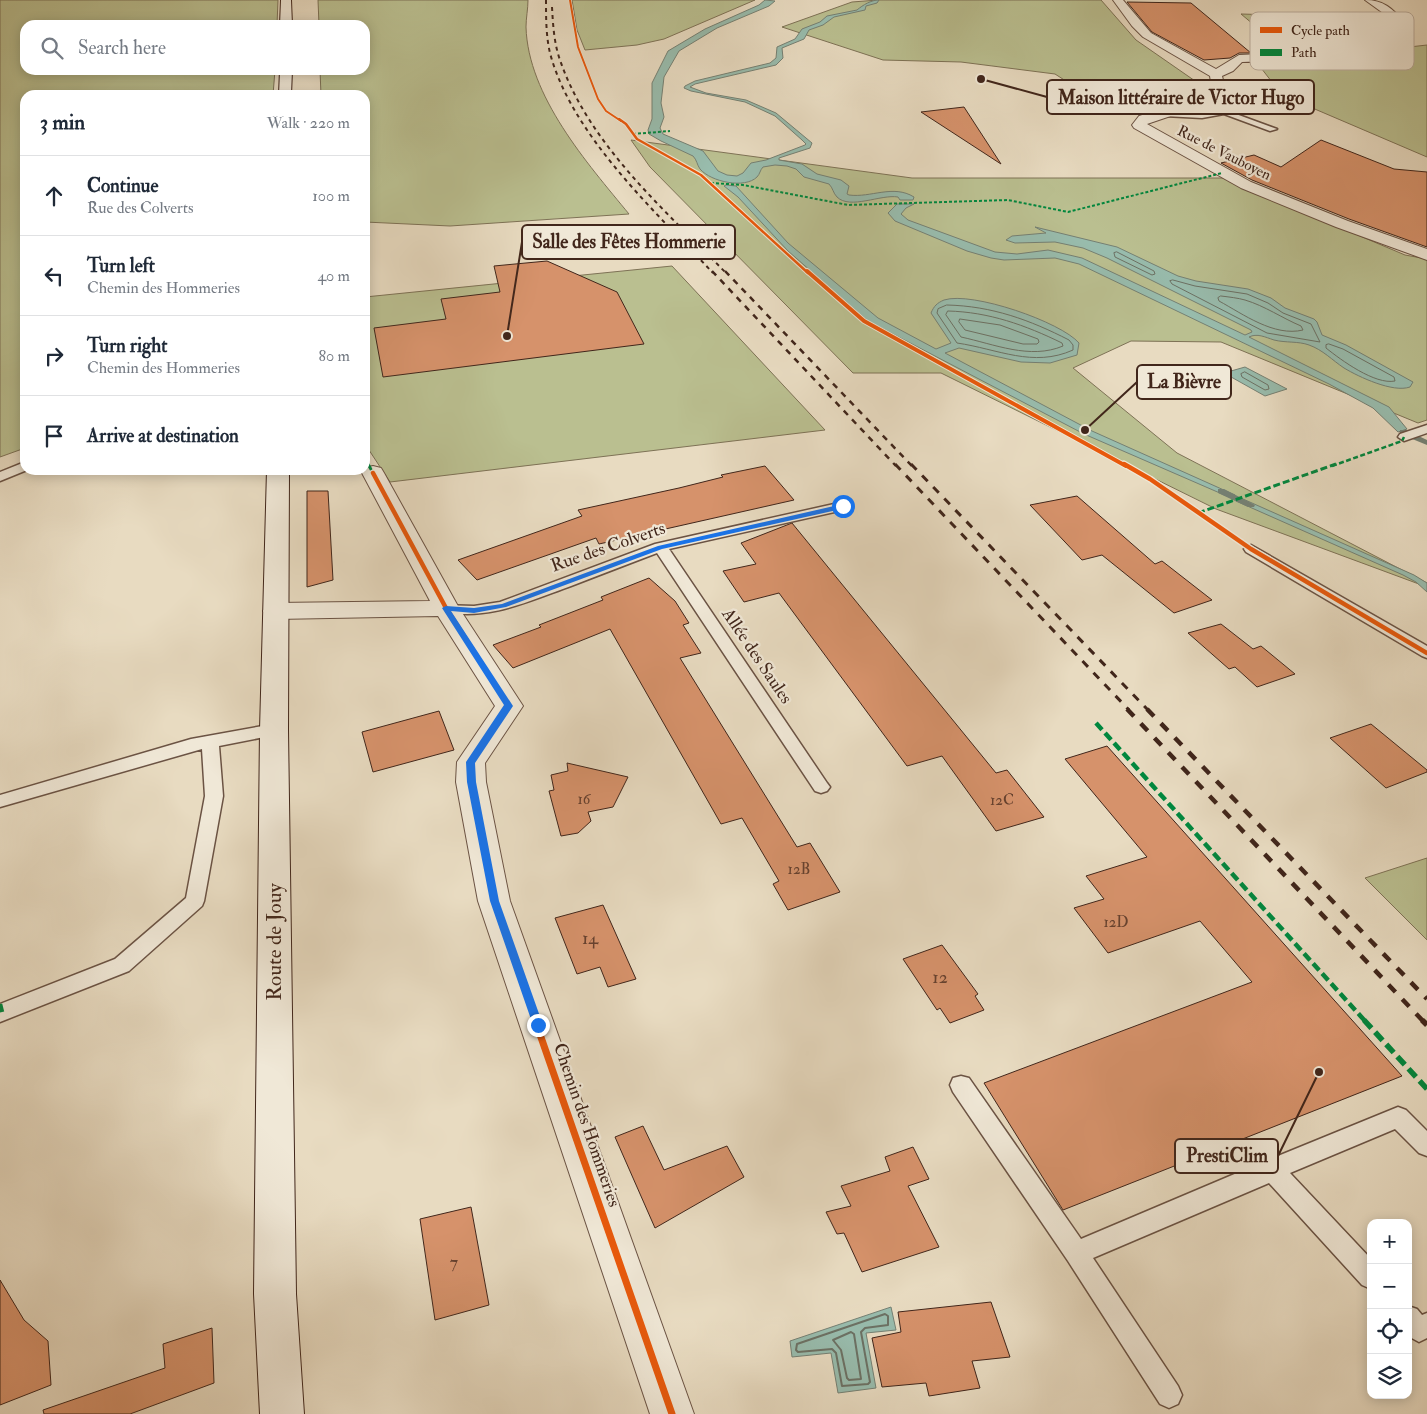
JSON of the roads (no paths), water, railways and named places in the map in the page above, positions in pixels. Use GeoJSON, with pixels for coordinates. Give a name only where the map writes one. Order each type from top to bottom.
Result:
{"type":"FeatureCollection","features":[{"type":"Feature","properties":{"kind":"street"},"geometry":{"type":"LineString","coordinates":[[286,0],[286,20]]}},
{"type":"Feature","properties":{"kind":"street"},"geometry":{"type":"LineString","coordinates":[[1118,0],[1147,35],[1216,74],[1229,68],[1239,59],[1250,58]]}},
{"type":"Feature","properties":{"kind":"street"},"geometry":{"type":"LineString","coordinates":[[1370,0],[1388,12]]}},
{"type":"Feature","properties":{"kind":"street","name":"Rue de Vauboyen"},"geometry":{"type":"LineString","coordinates":[[1216,74],[1219,88],[1210,98],[1144,119],[1139,125],[1246,184],[1342,224],[1427,255]]}},
{"type":"Feature","properties":{"kind":"street"},"geometry":{"type":"LineString","coordinates":[[285,90],[286,75]]}},
{"type":"Feature","properties":{"kind":"street","name":"Chemin des Hommeries"},"geometry":{"type":"LineString","coordinates":[[374,473],[446,608],[508,706],[471,762],[471,782],[494,901],[672,1414]]}},
{"type":"Feature","properties":{"kind":"street","name":"Route de Jouy"},"geometry":{"type":"LineString","coordinates":[[278,475],[274,730],[275,1284],[282,1414]]}},
{"type":"Feature","properties":{"kind":"street"},"geometry":{"type":"LineString","coordinates":[[276,611],[446,608]]}},
{"type":"Feature","properties":{"kind":"lane"},"geometry":{"type":"LineString","coordinates":[[1164,114],[1202,116],[1225,112],[1273,129]]}},
{"type":"Feature","properties":{"kind":"lane"},"geometry":{"type":"LineString","coordinates":[[1409,435],[1427,429]]}},
{"type":"Feature","properties":{"kind":"lane"},"geometry":{"type":"LineString","coordinates":[[0,477],[20,468]]}},
{"type":"Feature","properties":{"kind":"lane","name":"Rue des Colverts"},"geometry":{"type":"LineString","coordinates":[[446,608],[474,610],[503,606],[660,548],[843,506]]}},
{"type":"Feature","properties":{"kind":"lane","name":"Allée des Saules"},"geometry":{"type":"LineString","coordinates":[[660,548],[821,787]]}},
{"type":"Feature","properties":{"kind":"lane"},"geometry":{"type":"LineString","coordinates":[[1251,549],[1427,653]]}},
{"type":"Feature","properties":{"kind":"lane"},"geometry":{"type":"LineString","coordinates":[[0,801],[191,745],[274,730]]}},
{"type":"Feature","properties":{"kind":"lane"},"geometry":{"type":"LineString","coordinates":[[0,1013],[122,965],[195,901],[214,796],[210,741]]}},
{"type":"Feature","properties":{"kind":"lane"},"geometry":{"type":"LineString","coordinates":[[961,1085],[1170,1395]]}},
{"type":"Feature","properties":{"kind":"lane"},"geometry":{"type":"LineString","coordinates":[[1076,1253],[1271,1169],[1398,1117],[1427,1146]]}},
{"type":"Feature","properties":{"kind":"lane"},"geometry":{"type":"LineString","coordinates":[[1271,1169],[1367,1273]]}},
{"type":"Feature","properties":{"kind":"lane"},"geometry":{"type":"LineString","coordinates":[[1412,1323],[1418,1330],[1427,1325]]}},
{"type":"Feature","properties":{"kind":"water"},"geometry":{"type":"Polygon","coordinates":[[[765,0],[775,1],[769,6],[717,28],[679,51],[664,77],[661,103],[664,117],[660,128],[663,134],[703,151],[718,171],[727,175],[737,176],[743,173],[751,163],[766,160],[805,145],[802,140],[775,116],[745,102],[684,88],[695,81],[770,63],[776,58],[777,47],[795,39],[802,29],[820,22],[827,16],[857,10],[867,3],[879,0],[877,3],[866,6],[865,10],[834,17],[823,25],[809,30],[804,39],[782,48],[783,58],[776,65],[695,84],[690,87],[706,93],[746,100],[776,113],[812,143],[810,148],[779,158],[779,160],[802,164],[817,174],[841,180],[849,186],[847,194],[849,195],[890,191],[906,193],[914,197],[913,200],[900,200],[898,197],[891,197],[858,202],[843,201],[837,197],[829,184],[804,177],[796,169],[787,166],[763,167],[757,177],[745,183],[720,180],[705,174],[693,156],[649,134],[648,130],[652,119],[652,83],[668,51],[705,29],[759,5],[765,0]]]}},
{"type":"Feature","properties":{"kind":"water"},"geometry":{"type":"Polygon","coordinates":[[[724,186],[736,186],[788,243],[878,318],[936,349],[951,343],[931,313],[939,302],[957,298],[994,304],[1015,310],[1054,326],[1069,335],[1079,343],[1077,355],[1050,363],[1021,362],[959,348],[945,353],[1092,431],[1235,495],[1229,497],[1084,434],[868,321],[788,251],[738,197],[724,186]]]}},
{"type":"Feature","properties":{"kind":"water"},"geometry":{"type":"Polygon","coordinates":[[[897,204],[914,204],[906,208],[901,214],[908,220],[995,252],[1017,254],[1048,250],[1082,258],[1245,335],[1252,332],[1251,330],[1107,258],[1083,248],[1055,242],[1015,243],[1006,240],[1012,236],[1046,233],[1035,227],[1117,247],[1178,276],[1196,281],[1248,289],[1271,298],[1285,308],[1314,319],[1322,335],[1346,345],[1413,382],[1410,387],[1395,388],[1386,386],[1350,372],[1323,352],[1309,345],[1278,341],[1258,335],[1249,337],[1389,407],[1407,429],[1398,432],[1373,408],[1329,384],[1079,264],[1055,258],[1004,260],[967,251],[895,221],[888,213],[897,204]]]}},
{"type":"Feature","properties":{"kind":"water"},"geometry":{"type":"Polygon","coordinates":[[[1245,367],[1287,389],[1265,396],[1224,373],[1245,367]]]}},
{"type":"Feature","properties":{"kind":"water"},"geometry":{"type":"Polygon","coordinates":[[[1243,499],[1414,575],[1427,583],[1427,592],[1416,582],[1403,575],[1236,501],[1243,499]]]}},
{"type":"Feature","properties":{"kind":"water"},"geometry":{"type":"Polygon","coordinates":[[[891,1307],[896,1330],[866,1333],[876,1388],[838,1393],[831,1353],[792,1357],[790,1341],[891,1307]]]}},
{"type":"Feature","properties":{"kind":"waterway"},"geometry":{"type":"LineString","coordinates":[[1403,432],[1427,443]]}},
{"type":"Feature","properties":{"kind":"waterway"},"geometry":{"type":"LineString","coordinates":[[1221,491],[1251,505]]}},
{"type":"Feature","properties":{"kind":"railway"},"geometry":{"type":"LineString","coordinates":[[546,0],[547,34],[550,53],[561,84],[577,114],[596,143],[618,171],[713,273]]}},
{"type":"Feature","properties":{"kind":"railway"},"geometry":{"type":"LineString","coordinates":[[552,7],[555,41],[560,60],[573,91],[590,120],[609,148],[631,175],[726,273]]}},
{"type":"Feature","properties":{"kind":"railway"},"geometry":{"type":"LineString","coordinates":[[712,271],[896,466]]}},
{"type":"Feature","properties":{"kind":"railway"},"geometry":{"type":"LineString","coordinates":[[725,271],[912,466]]}},
{"type":"Feature","properties":{"kind":"railway"},"geometry":{"type":"LineString","coordinates":[[895,464],[1129,710]]}},
{"type":"Feature","properties":{"kind":"railway"},"geometry":{"type":"LineString","coordinates":[[911,464],[1148,710]]}},
{"type":"Feature","properties":{"kind":"railway"},"geometry":{"type":"LineString","coordinates":[[1127,709],[1423,1021]]}},
{"type":"Feature","properties":{"kind":"railway"},"geometry":{"type":"LineString","coordinates":[[1147,709],[1427,999]]}},
{"type":"Feature","properties":{"kind":"railway"},"geometry":{"type":"LineString","coordinates":[[1423,1021],[1427,1025]]}},
{"type":"Feature","properties":{"kind":"place","name":"Maison littéraire de Victor Hugo"},"geometry":{"type":"Point","coordinates":[981,79]}},
{"type":"Feature","properties":{"kind":"place","name":"Salle des Fêtes Hommerie"},"geometry":{"type":"Point","coordinates":[507,336]}},
{"type":"Feature","properties":{"kind":"place","name":"La Bièvre"},"geometry":{"type":"Point","coordinates":[1085,430]}},
{"type":"Feature","properties":{"kind":"place","name":"PrestiClim"},"geometry":{"type":"Point","coordinates":[1319,1072]}}]}
